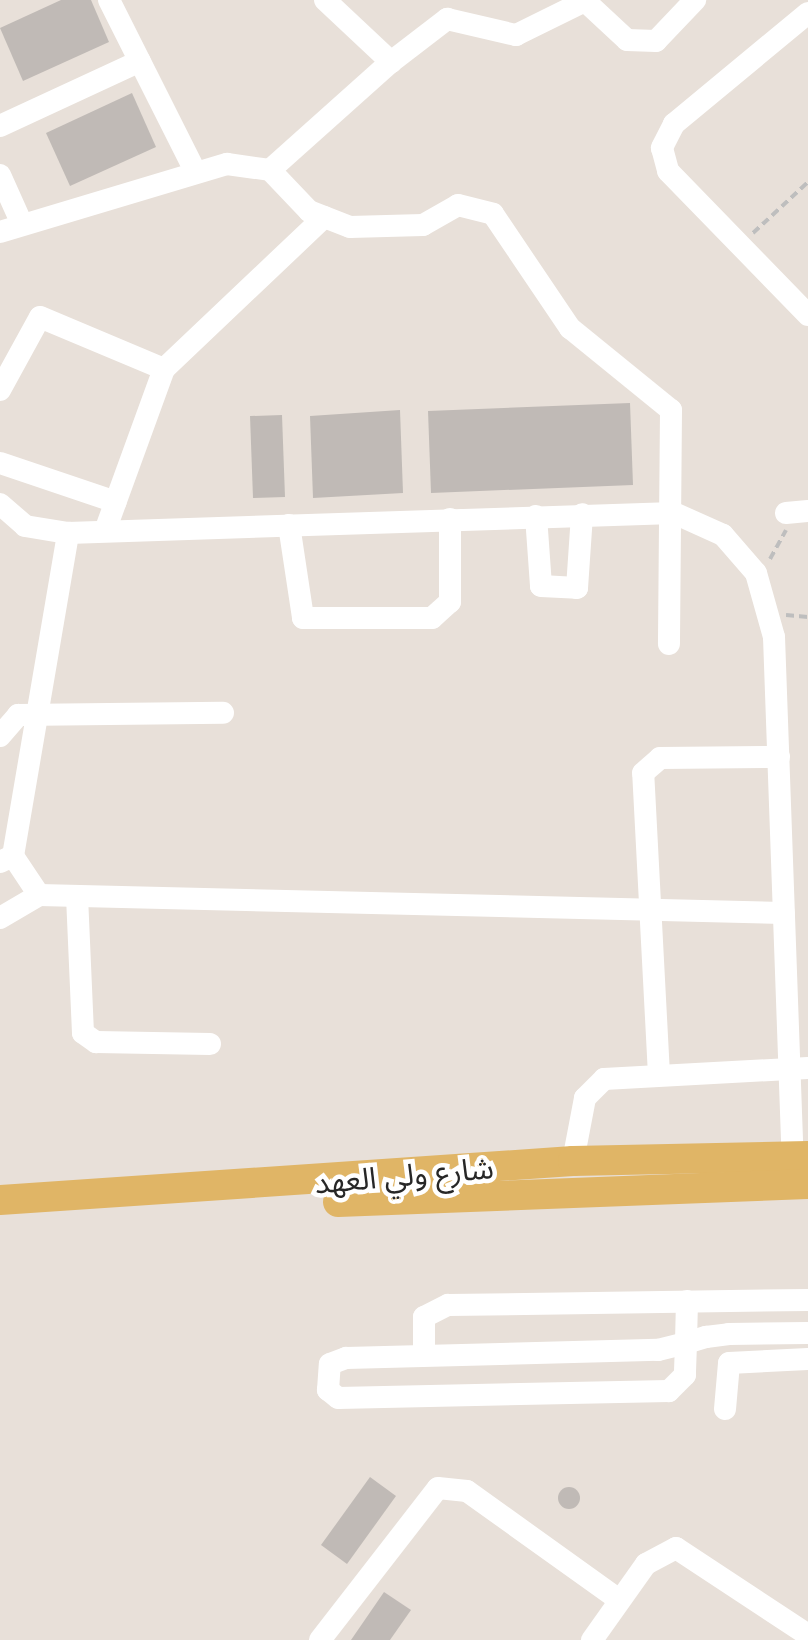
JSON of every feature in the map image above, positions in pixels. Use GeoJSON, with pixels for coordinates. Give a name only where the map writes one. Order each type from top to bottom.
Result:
{"type":"FeatureCollection","features":[{"type":"Feature","properties":{"kind":"main road","name":"شارع ولي العهد"},"geometry":{"type":"LineString","coordinates":[[0,1200],[573,1160],[800,1170]]}},
{"type":"Feature","properties":{"kind":"main road","name":"شارع ولي العهد"},"geometry":{"type":"LineString","coordinates":[[0,1210],[800,1170]]}},
{"type":"Feature","properties":{"kind":"lane"},"geometry":{"type":"LineString","coordinates":[[109,0],[195,171]]}},
{"type":"Feature","properties":{"kind":"lane"},"geometry":{"type":"LineString","coordinates":[[325,0],[391,62]]}},
{"type":"Feature","properties":{"kind":"lane"},"geometry":{"type":"LineString","coordinates":[[0,175],[11,227],[195,171],[270,170],[391,62],[446,19],[462,0]]}},
{"type":"Feature","properties":{"kind":"lane"},"geometry":{"type":"LineString","coordinates":[[446,19],[516,36],[586,1],[638,44],[656,40],[695,0]]}},
{"type":"Feature","properties":{"kind":"lane"},"geometry":{"type":"LineString","coordinates":[[808,14],[674,124],[662,148],[668,171],[808,315]]}},
{"type":"Feature","properties":{"kind":"lane"},"geometry":{"type":"LineString","coordinates":[[0,126],[140,61]]}},
{"type":"Feature","properties":{"kind":"lane"},"geometry":{"type":"LineString","coordinates":[[270,170],[324,217],[390,230],[422,225],[458,205],[493,214],[570,328],[622,374],[662,394],[671,410],[674,513],[669,644]]}},
{"type":"Feature","properties":{"kind":"lane"},"geometry":{"type":"LineString","coordinates":[[105,532],[164,369],[324,217]]}},
{"type":"Feature","properties":{"kind":"lane"},"geometry":{"type":"LineString","coordinates":[[0,390],[40,317],[164,369]]}},
{"type":"Feature","properties":{"kind":"lane"},"geometry":{"type":"LineString","coordinates":[[0,463],[116,502]]}},
{"type":"Feature","properties":{"kind":"lane"},"geometry":{"type":"LineString","coordinates":[[0,504],[25,526],[68,533],[674,513],[723,535],[756,573],[774,637],[784,913],[801,1068],[800,1170]]}},
{"type":"Feature","properties":{"kind":"lane"},"geometry":{"type":"LineString","coordinates":[[536,516],[541,586],[576,588],[582,514]]}},
{"type":"Feature","properties":{"kind":"lane"},"geometry":{"type":"LineString","coordinates":[[289,525],[302,618],[432,618],[450,602],[450,519]]}},
{"type":"Feature","properties":{"kind":"lane"},"geometry":{"type":"LineString","coordinates":[[40,895],[6,859],[40,713],[68,533]]}},
{"type":"Feature","properties":{"kind":"lane"},"geometry":{"type":"LineString","coordinates":[[0,736],[18,715],[224,713]]}},
{"type":"Feature","properties":{"kind":"lane"},"geometry":{"type":"LineString","coordinates":[[659,1074],[650,763],[778,757]]}},
{"type":"Feature","properties":{"kind":"lane"},"geometry":{"type":"LineString","coordinates":[[0,918],[40,895],[784,913]]}},
{"type":"Feature","properties":{"kind":"lane"},"geometry":{"type":"LineString","coordinates":[[77,896],[84,1033],[96,1042],[210,1044]]}},
{"type":"Feature","properties":{"kind":"lane"},"geometry":{"type":"LineString","coordinates":[[573,1160],[592,1086],[659,1074],[801,1068]]}},
{"type":"Feature","properties":{"kind":"lane"},"geometry":{"type":"LineString","coordinates":[[424,1355],[424,1317],[448,1304],[808,1300]]}},
{"type":"Feature","properties":{"kind":"lane"},"geometry":{"type":"LineString","coordinates":[[688,1301],[686,1344],[684,1380],[669,1391],[338,1398],[328,1390],[337,1359],[686,1344],[808,1333]]}},
{"type":"Feature","properties":{"kind":"lane"},"geometry":{"type":"LineString","coordinates":[[725,1409],[730,1363],[808,1359]]}},
{"type":"Feature","properties":{"kind":"lane"},"geometry":{"type":"LineString","coordinates":[[320,1640],[438,1488],[467,1491],[619,1600]]}},
{"type":"Feature","properties":{"kind":"lane"},"geometry":{"type":"LineString","coordinates":[[592,1640],[646,1564],[676,1548],[806,1637]]}},
{"type":"Feature","properties":{"kind":"path"},"geometry":{"type":"LineString","coordinates":[[740,245],[808,182]]}},
{"type":"Feature","properties":{"kind":"path"},"geometry":{"type":"LineString","coordinates":[[756,573],[786,544],[797,512]]}},
{"type":"Feature","properties":{"kind":"building"},"geometry":{"type":"Polygon","coordinates":[[[61,0],[91,0],[109,42],[23,81],[0,28],[61,0]]]}},
{"type":"Feature","properties":{"kind":"building"},"geometry":{"type":"Polygon","coordinates":[[[132,93],[156,147],[70,186],[46,133],[132,93]]]}},
{"type":"Feature","properties":{"kind":"building"},"geometry":{"type":"Polygon","coordinates":[[[630,403],[633,485],[431,493],[428,411],[630,403]]]}},
{"type":"Feature","properties":{"kind":"building"},"geometry":{"type":"Polygon","coordinates":[[[400,410],[403,493],[313,498],[310,416],[400,410]]]}},
{"type":"Feature","properties":{"kind":"building"},"geometry":{"type":"Polygon","coordinates":[[[282,415],[285,497],[253,498],[250,416],[282,415]]]}},
{"type":"Feature","properties":{"kind":"building"},"geometry":{"type":"Polygon","coordinates":[[[370,1477],[396,1496],[347,1564],[321,1545],[370,1477]]]}},
{"type":"Feature","properties":{"kind":"building"},"geometry":{"type":"Polygon","coordinates":[[[569,1487],[580,1498],[569,1509],[558,1498],[569,1487]]]}},
{"type":"Feature","properties":{"kind":"building"},"geometry":{"type":"Polygon","coordinates":[[[384,1592],[411,1610],[390,1640],[351,1640],[384,1592]]]}}]}
